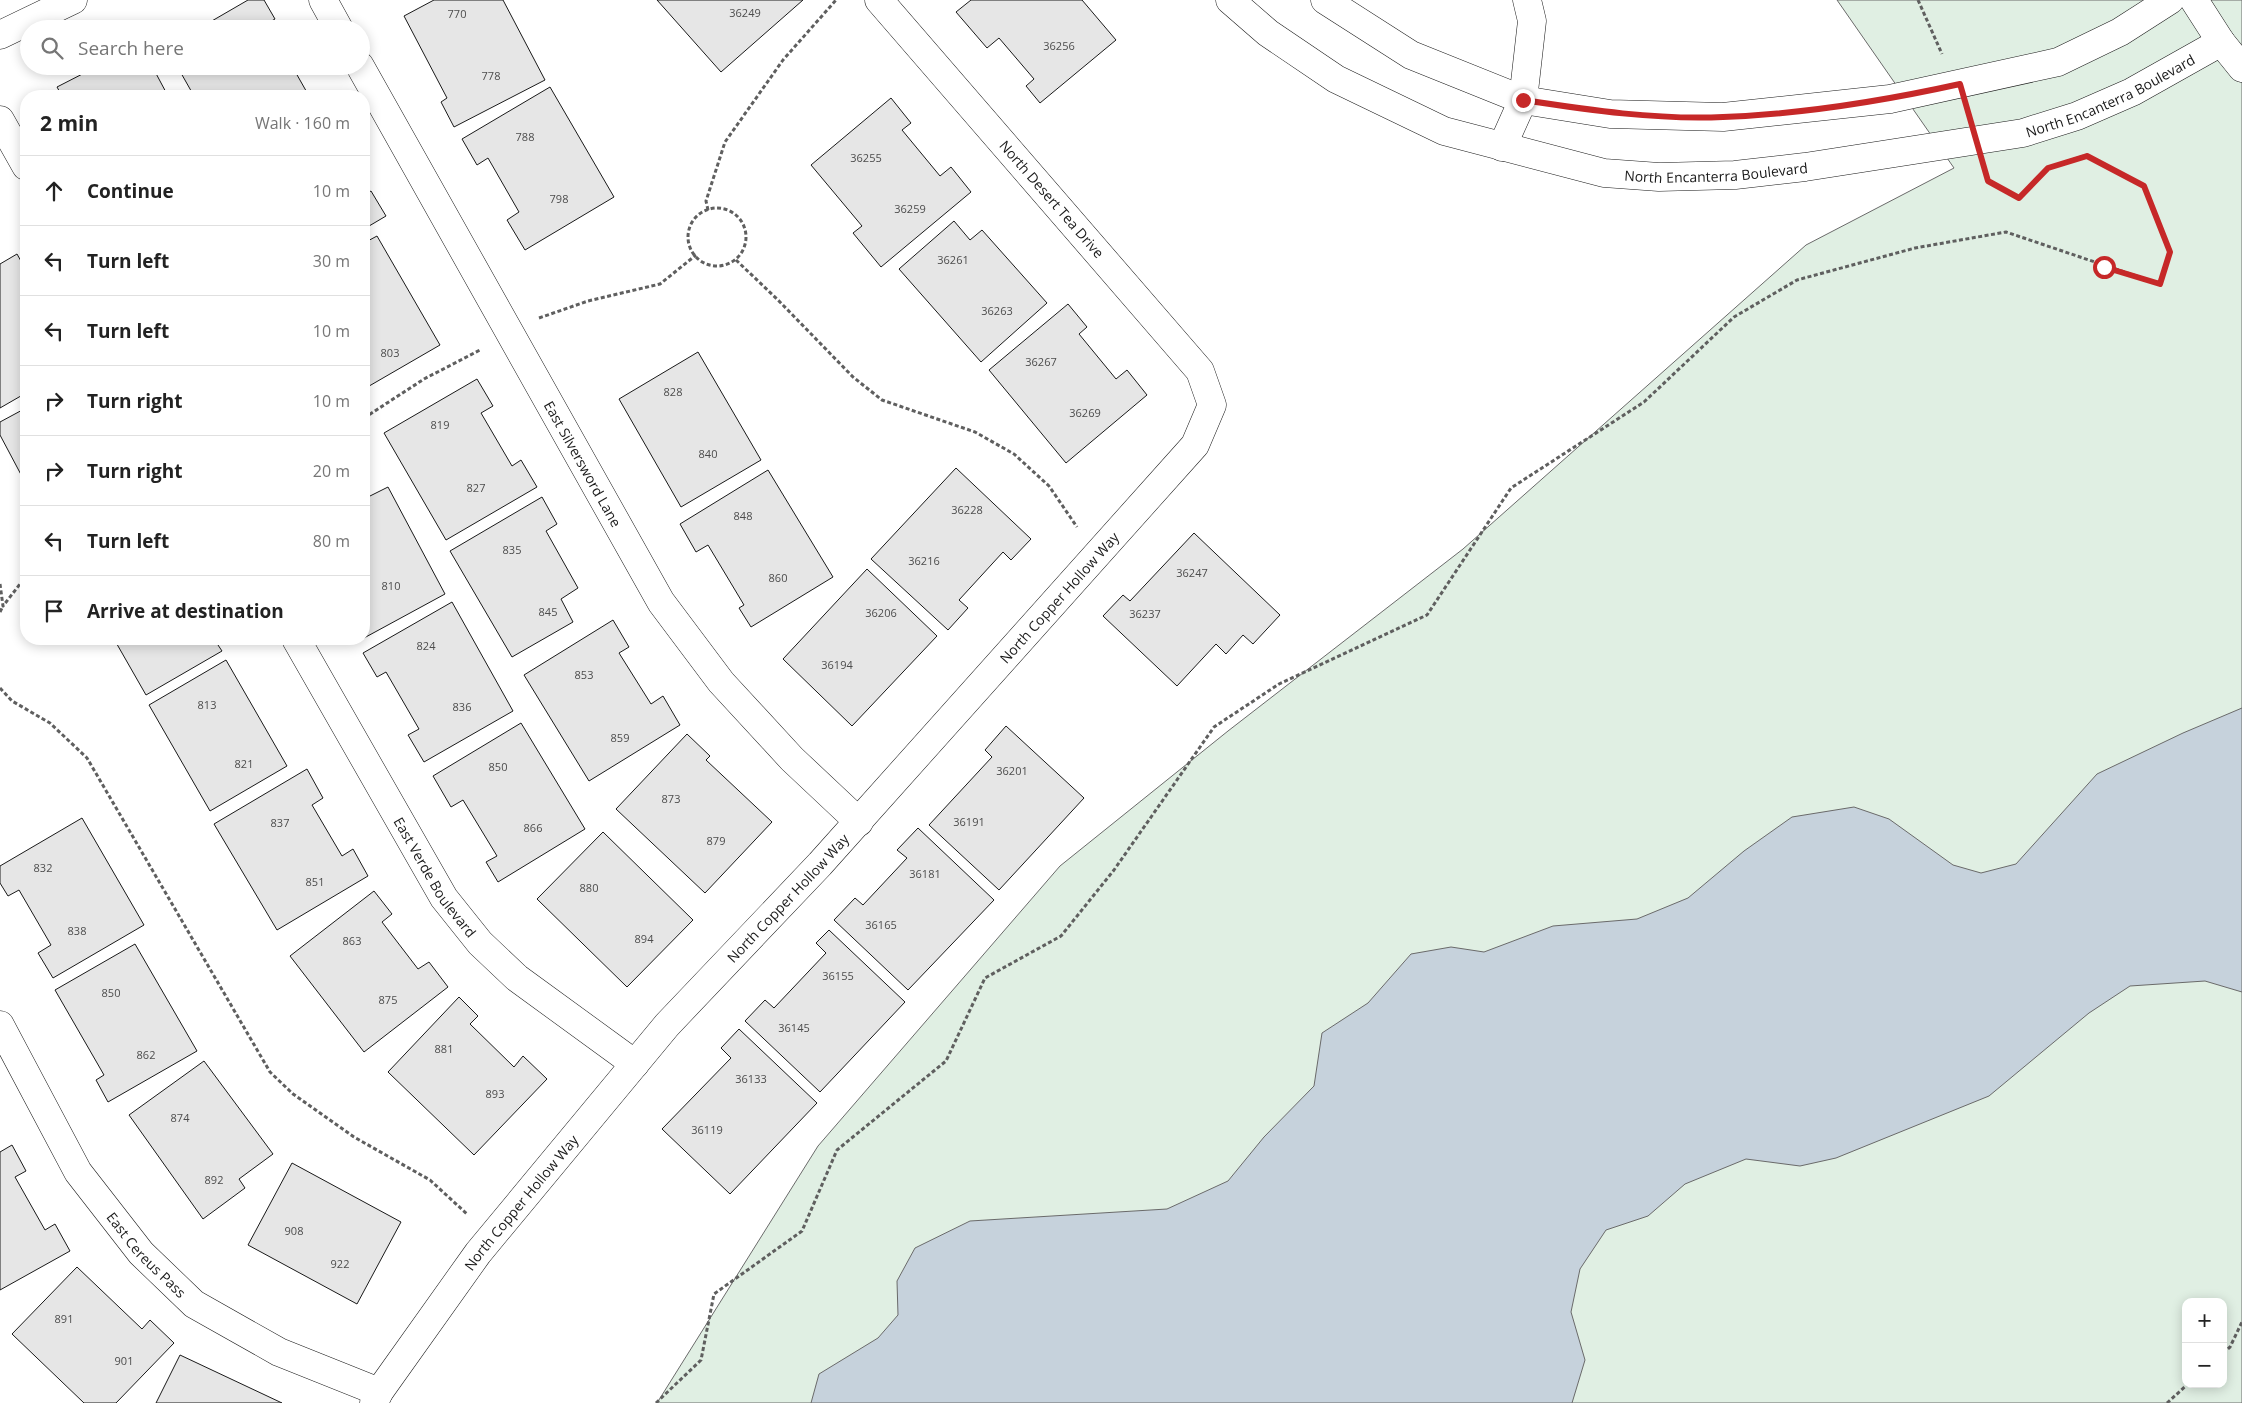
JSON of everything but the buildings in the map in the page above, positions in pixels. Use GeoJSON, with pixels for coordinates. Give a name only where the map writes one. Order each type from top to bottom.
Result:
{"type":"FeatureCollection","features":[{"type":"Feature","properties":{"kind":"street"},"geometry":{"type":"LineString","coordinates":[[32,20],[73,0]]}},
{"type":"Feature","properties":{"kind":"street"},"geometry":{"type":"LineString","coordinates":[[323,0],[334,20]]}},
{"type":"Feature","properties":{"kind":"street","name":"North Desert Tea Drive"},"geometry":{"type":"LineString","coordinates":[[880,0],[1200,371],[1212,405]]}},
{"type":"Feature","properties":{"kind":"street","name":"North Encanterra Boulevard"},"geometry":{"type":"LineString","coordinates":[[1230,0],[1268,33],[1336,78],[1444,131],[1604,173],[1659,177],[1735,176],[1975,141],[2023,132],[2076,116],[2132,92],[2221,42]]}},
{"type":"Feature","properties":{"kind":"street"},"geometry":{"type":"LineString","coordinates":[[1325,0],[1411,55],[1523,100],[1610,114],[1723,117],[1890,99],[2058,62],[2120,32],[2170,0]]}},
{"type":"Feature","properties":{"kind":"street"},"geometry":{"type":"LineString","coordinates":[[1502,147],[1523,100],[1532,21],[1527,0]]}},
{"type":"Feature","properties":{"kind":"street"},"geometry":{"type":"LineString","coordinates":[[2194,0],[2221,42],[2242,68]]}},
{"type":"Feature","properties":{"kind":"street"},"geometry":{"type":"LineString","coordinates":[[0,36],[20,26]]}},
{"type":"Feature","properties":{"kind":"street","name":"East Silversword Lane"},"geometry":{"type":"LineString","coordinates":[[365,75],[661,602],[721,682],[792,759],[859,822]]}},
{"type":"Feature","properties":{"kind":"street"},"geometry":{"type":"LineString","coordinates":[[0,120],[20,155]]}},
{"type":"Feature","properties":{"kind":"street","name":"North Copper Hollow Way"},"geometry":{"type":"LineString","coordinates":[[376,1397],[494,1234],[667,1025],[859,822],[1195,445],[1212,405]]}},
{"type":"Feature","properties":{"kind":"street","name":"East Verde Boulevard"},"geometry":{"type":"LineString","coordinates":[[299,645],[444,898],[480,943],[517,978],[635,1064]]}},
{"type":"Feature","properties":{"kind":"street","name":"East Cereus Pass"},"geometry":{"type":"LineString","coordinates":[[0,1025],[78,1172],[141,1253],[194,1304],[279,1352],[376,1397]]}},
{"type":"Feature","properties":{"kind":"path"},"geometry":{"type":"LineString","coordinates":[[708,210],[706,201],[725,142],[783,60],[836,0]]}},
{"type":"Feature","properties":{"kind":"path"},"geometry":{"type":"LineString","coordinates":[[1918,0],[1947,66],[1960,84]]}},
{"type":"Feature","properties":{"kind":"path"},"geometry":{"type":"LineString","coordinates":[[656,1403],[701,1360],[714,1294],[802,1231],[837,1150],[946,1061],[985,978],[1061,936],[1114,870],[1214,727],[1279,684],[1427,615],[1511,488],[1644,402],[1734,317],[1797,280],[1914,248],[2006,232],[2160,284],[2170,252],[2144,186],[2087,156],[2048,168],[2019,198],[1988,181],[1975,141]]}},
{"type":"Feature","properties":{"kind":"path"},"geometry":{"type":"LineString","coordinates":[[716,207],[734,212],[745,227],[746,245],[736,260],[719,266],[701,262],[690,247],[688,228],[699,213],[708,210],[716,207]]}},
{"type":"Feature","properties":{"kind":"path"},"geometry":{"type":"LineString","coordinates":[[736,260],[854,377],[882,400],[975,432],[1014,454],[1048,486],[1068,517],[1100,552]]}},
{"type":"Feature","properties":{"kind":"path"},"geometry":{"type":"LineString","coordinates":[[0,584],[3,606]]}},
{"type":"Feature","properties":{"kind":"path"},"geometry":{"type":"LineString","coordinates":[[0,612],[20,584]]}},
{"type":"Feature","properties":{"kind":"path"},"geometry":{"type":"LineString","coordinates":[[0,688],[12,701],[50,723],[87,758],[270,1072],[292,1094],[346,1131],[430,1180],[458,1207],[494,1234]]}},
{"type":"Feature","properties":{"kind":"path"},"geometry":{"type":"LineString","coordinates":[[2227,1350],[2242,1322]]}},
{"type":"Feature","properties":{"kind":"path"},"geometry":{"type":"LineString","coordinates":[[2167,1403],[2184,1388]]}},
{"type":"Feature","properties":{"kind":"green space"},"geometry":{"type":"Polygon","coordinates":[[[1837,0],[2242,0],[2242,1403],[657,1403],[818,1146],[1060,866],[1228,731],[1463,549],[1806,245],[1954,168],[1837,0]]]}},
{"type":"Feature","properties":{"kind":"shaded area"},"geometry":{"type":"Polygon","coordinates":[[[2242,708],[2242,992],[2205,981],[2130,986],[2089,1013],[1989,1096],[1836,1158],[1800,1166],[1746,1159],[1685,1184],[1648,1216],[1606,1230],[1580,1269],[1571,1312],[1585,1360],[1572,1403],[811,1403],[819,1374],[878,1338],[898,1315],[897,1281],[915,1248],[970,1221],[1167,1209],[1228,1181],[1264,1137],[1314,1086],[1322,1033],[1368,1003],[1411,954],[1451,947],[1484,952],[1553,926],[1637,919],[1688,898],[1744,851],[1792,817],[1854,807],[1889,819],[1953,865],[1981,873],[2016,864],[2097,774],[2183,733],[2242,708]]]}},
{"type":"Feature","properties":{"kind":"route"},"geometry":{"type":"LineString","coordinates":[[1523,100],[1610,114],[1723,117],[1808,110],[1890,99],[1960,84],[1988,181],[2019,198],[2048,168],[2087,156],[2144,186],[2170,252],[2160,284],[2104,267]]}}]}
